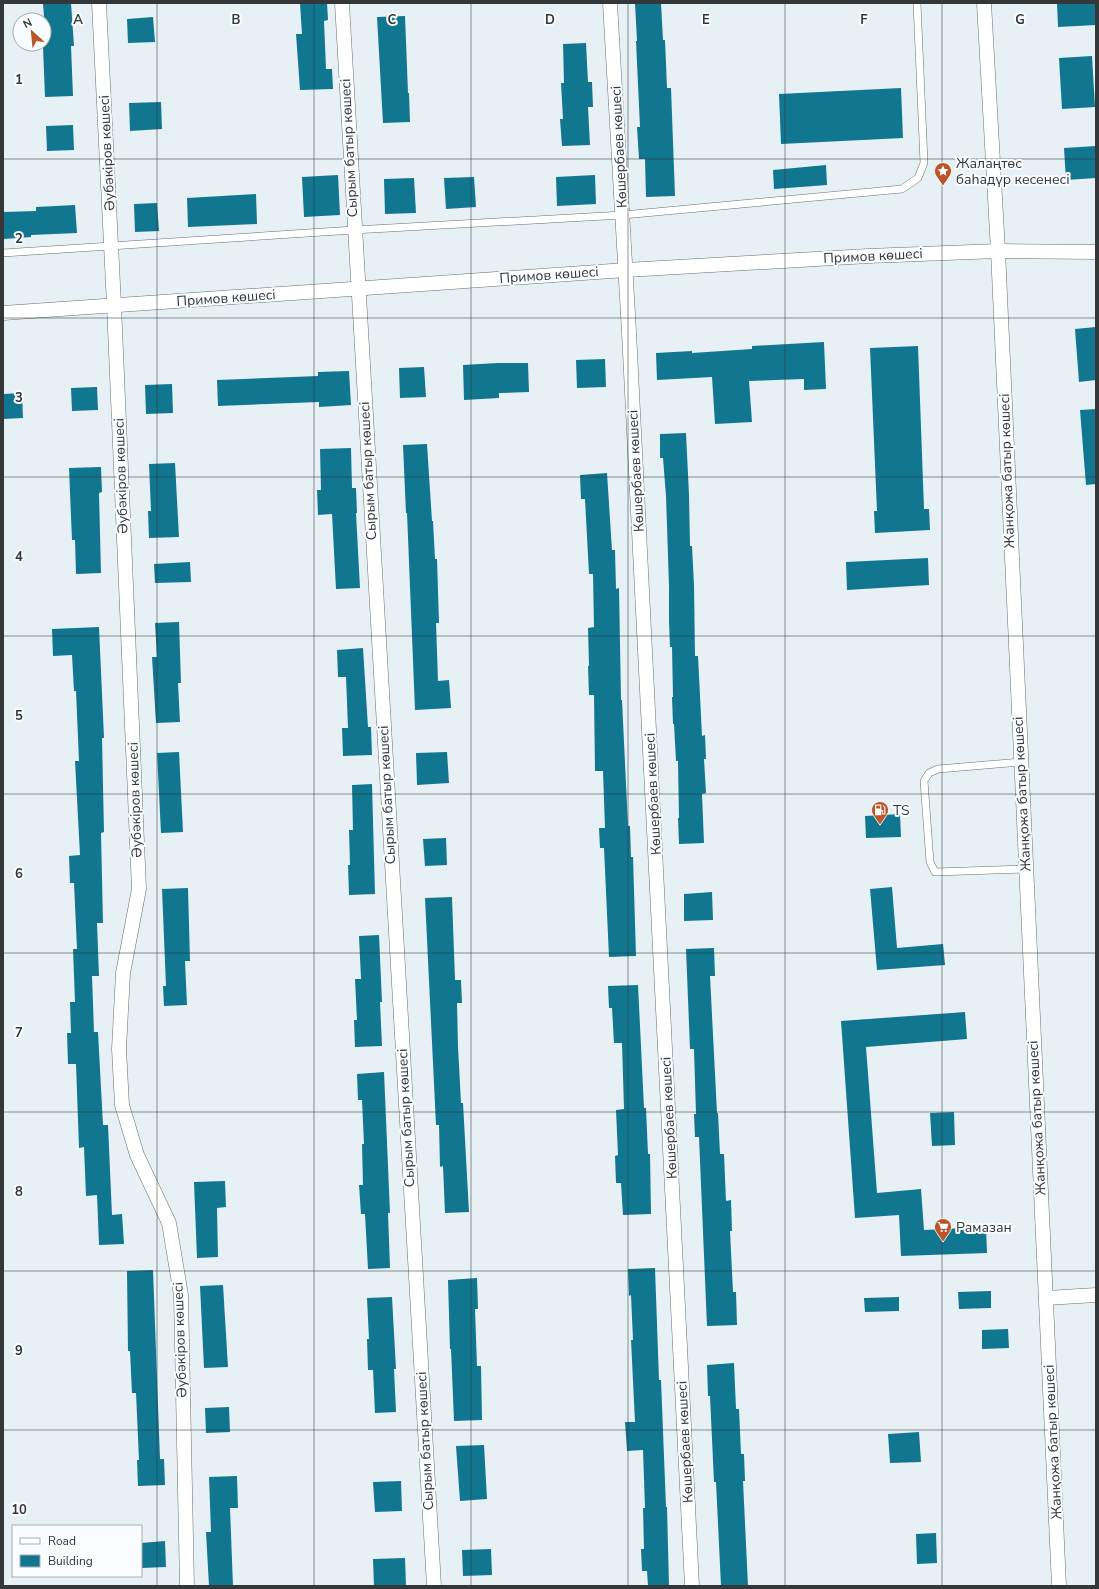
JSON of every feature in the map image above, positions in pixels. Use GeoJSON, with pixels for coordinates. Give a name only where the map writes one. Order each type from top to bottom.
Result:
{"type":"FeatureCollection","features":[{"type":"Feature","properties":{"kind":"street","name":"Әубәкіров көшесі"},"geometry":{"type":"LineString","coordinates":[[99,3],[114,305],[138,889],[123,974],[119,1049],[122,1106],[137,1155],[169,1223],[181,1296],[186,1586]]}},
{"type":"Feature","properties":{"kind":"street","name":"Сырым батыр көшесі"},"geometry":{"type":"LineString","coordinates":[[342,3],[434,1586]]}},
{"type":"Feature","properties":{"kind":"street","name":"Көшербаев көшесі"},"geometry":{"type":"LineString","coordinates":[[610,3],[626,270],[692,1586]]}},
{"type":"Feature","properties":{"kind":"street","name":"Жанқожа батыр көшесі"},"geometry":{"type":"LineString","coordinates":[[984,3],[998,251],[1059,1586]]}},
{"type":"Feature","properties":{"kind":"street","name":"Примов көшесі"},"geometry":{"type":"LineString","coordinates":[[3,313],[626,270],[876,256],[998,251],[1096,252]]}},
{"type":"Feature","properties":{"kind":"street"},"geometry":{"type":"LineString","coordinates":[[1046,1298],[1096,1295]]}},
{"type":"Feature","properties":{"kind":"lane"},"geometry":{"type":"LineString","coordinates":[[3,253],[354,230],[623,215],[902,189],[918,178],[924,163],[917,3]]}},
{"type":"Feature","properties":{"kind":"lane"},"geometry":{"type":"LineString","coordinates":[[1021,762],[938,769],[929,773],[924,781],[930,862],[935,872],[1026,869]]}},
{"type":"Feature","properties":{"kind":"building"},"geometry":{"type":"Polygon","coordinates":[[[43,3],[71,3],[74,46],[71,46],[73,96],[45,97],[43,52],[52,52],[52,12],[44,12],[43,3]]]}},
{"type":"Feature","properties":{"kind":"building"},"geometry":{"type":"Polygon","coordinates":[[[300,3],[327,3],[328,20],[324,21],[326,69],[332,69],[333,89],[300,90],[296,34],[302,34],[300,3]]]}},
{"type":"Feature","properties":{"kind":"building"},"geometry":{"type":"Polygon","coordinates":[[[635,3],[661,3],[663,40],[665,40],[667,88],[671,88],[675,196],[646,197],[645,159],[639,159],[637,127],[640,127],[635,3]]]}},
{"type":"Feature","properties":{"kind":"building"},"geometry":{"type":"Polygon","coordinates":[[[1057,3],[1096,3],[1096,25],[1058,27],[1057,3]]]}},
{"type":"Feature","properties":{"kind":"building"},"geometry":{"type":"Polygon","coordinates":[[[405,16],[410,122],[383,123],[377,17],[405,16]]]}},
{"type":"Feature","properties":{"kind":"building"},"geometry":{"type":"Polygon","coordinates":[[[153,17],[155,42],[128,43],[127,19],[153,17]]]}},
{"type":"Feature","properties":{"kind":"building"},"geometry":{"type":"Polygon","coordinates":[[[586,43],[588,82],[592,82],[593,107],[588,107],[590,145],[562,146],[560,119],[563,119],[561,83],[564,83],[563,44],[586,43]]]}},
{"type":"Feature","properties":{"kind":"building"},"geometry":{"type":"Polygon","coordinates":[[[1092,56],[1095,107],[1062,109],[1059,58],[1092,56]]]}},
{"type":"Feature","properties":{"kind":"building"},"geometry":{"type":"Polygon","coordinates":[[[901,88],[903,138],[781,144],[779,94],[901,88]]]}},
{"type":"Feature","properties":{"kind":"building"},"geometry":{"type":"Polygon","coordinates":[[[161,102],[162,129],[130,131],[129,103],[161,102]]]}},
{"type":"Feature","properties":{"kind":"building"},"geometry":{"type":"Polygon","coordinates":[[[73,125],[74,150],[47,151],[46,126],[73,125]]]}},
{"type":"Feature","properties":{"kind":"building"},"geometry":{"type":"Polygon","coordinates":[[[1096,146],[1096,178],[1066,180],[1064,148],[1096,146]]]}},
{"type":"Feature","properties":{"kind":"building"},"geometry":{"type":"Polygon","coordinates":[[[826,165],[827,185],[774,189],[773,170],[826,165]]]}},
{"type":"Feature","properties":{"kind":"building"},"geometry":{"type":"Polygon","coordinates":[[[338,175],[340,215],[304,217],[302,177],[338,175]]]}},
{"type":"Feature","properties":{"kind":"building"},"geometry":{"type":"Polygon","coordinates":[[[595,175],[596,204],[557,206],[556,177],[595,175]]]}},
{"type":"Feature","properties":{"kind":"building"},"geometry":{"type":"Polygon","coordinates":[[[474,177],[476,207],[446,209],[444,178],[474,177]]]}},
{"type":"Feature","properties":{"kind":"building"},"geometry":{"type":"Polygon","coordinates":[[[414,178],[416,213],[385,214],[384,179],[414,178]]]}},
{"type":"Feature","properties":{"kind":"building"},"geometry":{"type":"Polygon","coordinates":[[[256,194],[257,224],[188,227],[187,198],[256,194]]]}},
{"type":"Feature","properties":{"kind":"building"},"geometry":{"type":"Polygon","coordinates":[[[157,203],[159,231],[135,232],[134,204],[157,203]]]}},
{"type":"Feature","properties":{"kind":"building"},"geometry":{"type":"Polygon","coordinates":[[[75,205],[77,233],[31,235],[31,237],[4,239],[3,212],[36,211],[36,207],[75,205]]]}},
{"type":"Feature","properties":{"kind":"building"},"geometry":{"type":"Polygon","coordinates":[[[1096,327],[1096,380],[1079,382],[1075,329],[1096,327]]]}},
{"type":"Feature","properties":{"kind":"building"},"geometry":{"type":"Polygon","coordinates":[[[824,342],[826,389],[804,390],[804,379],[749,381],[752,422],[715,424],[712,377],[657,380],[656,353],[692,351],[692,353],[752,349],[752,346],[824,342]]]}},
{"type":"Feature","properties":{"kind":"building"},"geometry":{"type":"Polygon","coordinates":[[[918,346],[924,509],[929,509],[930,530],[875,533],[874,511],[877,511],[870,348],[918,346]]]}},
{"type":"Feature","properties":{"kind":"building"},"geometry":{"type":"Polygon","coordinates":[[[605,359],[606,387],[577,388],[576,360],[605,359]]]}},
{"type":"Feature","properties":{"kind":"building"},"geometry":{"type":"Polygon","coordinates":[[[528,363],[529,392],[499,393],[499,398],[464,400],[463,365],[528,363]]]}},
{"type":"Feature","properties":{"kind":"building"},"geometry":{"type":"Polygon","coordinates":[[[424,367],[426,397],[400,398],[399,368],[424,367]]]}},
{"type":"Feature","properties":{"kind":"building"},"geometry":{"type":"Polygon","coordinates":[[[349,371],[351,405],[319,407],[319,402],[218,406],[217,380],[318,376],[318,372],[349,371]]]}},
{"type":"Feature","properties":{"kind":"building"},"geometry":{"type":"Polygon","coordinates":[[[172,384],[173,413],[146,414],[145,385],[172,384]]]}},
{"type":"Feature","properties":{"kind":"building"},"geometry":{"type":"Polygon","coordinates":[[[97,387],[98,410],[72,411],[71,388],[97,387]]]}},
{"type":"Feature","properties":{"kind":"building"},"geometry":{"type":"Polygon","coordinates":[[[22,393],[23,418],[3,419],[3,394],[22,393]]]}},
{"type":"Feature","properties":{"kind":"building"},"geometry":{"type":"Polygon","coordinates":[[[1096,409],[1096,484],[1086,485],[1080,410],[1096,409]]]}},
{"type":"Feature","properties":{"kind":"building"},"geometry":{"type":"Polygon","coordinates":[[[686,433],[690,546],[692,546],[694,585],[695,656],[698,656],[702,736],[705,735],[706,759],[704,759],[706,793],[702,794],[704,843],[679,844],[678,761],[676,761],[673,724],[672,647],[670,647],[669,622],[666,496],[663,458],[660,458],[660,434],[686,433]]]}},
{"type":"Feature","properties":{"kind":"building"},"geometry":{"type":"Polygon","coordinates":[[[427,444],[435,559],[437,559],[439,623],[436,623],[438,681],[449,680],[451,708],[415,710],[403,445],[427,444]]]}},
{"type":"Feature","properties":{"kind":"building"},"geometry":{"type":"Polygon","coordinates":[[[351,448],[352,488],[356,488],[360,588],[336,589],[332,514],[318,515],[317,490],[321,490],[320,449],[351,448]]]}},
{"type":"Feature","properties":{"kind":"building"},"geometry":{"type":"Polygon","coordinates":[[[175,463],[179,537],[149,538],[148,511],[151,511],[149,464],[175,463]]]}},
{"type":"Feature","properties":{"kind":"building"},"geometry":{"type":"Polygon","coordinates":[[[101,467],[102,492],[99,493],[101,573],[76,574],[75,540],[72,540],[69,468],[101,467]]]}},
{"type":"Feature","properties":{"kind":"building"},"geometry":{"type":"Polygon","coordinates":[[[607,473],[612,550],[615,550],[616,589],[619,588],[621,700],[628,826],[630,826],[631,857],[633,857],[636,956],[609,957],[604,848],[600,848],[599,828],[605,828],[603,771],[595,771],[594,695],[589,695],[588,628],[594,627],[593,574],[589,574],[585,499],[581,499],[580,475],[607,473]]]}},
{"type":"Feature","properties":{"kind":"building"},"geometry":{"type":"Polygon","coordinates":[[[928,558],[929,585],[847,590],[846,562],[928,558]]]}},
{"type":"Feature","properties":{"kind":"building"},"geometry":{"type":"Polygon","coordinates":[[[190,562],[191,582],[155,583],[154,564],[190,562]]]}},
{"type":"Feature","properties":{"kind":"building"},"geometry":{"type":"Polygon","coordinates":[[[179,622],[181,683],[178,683],[180,722],[156,723],[152,657],[157,657],[155,623],[179,622]]]}},
{"type":"Feature","properties":{"kind":"building"},"geometry":{"type":"Polygon","coordinates":[[[99,627],[104,738],[102,738],[104,832],[101,833],[103,923],[97,923],[99,976],[92,976],[94,1032],[98,1032],[103,1125],[108,1125],[112,1215],[122,1214],[124,1244],[99,1245],[97,1195],[86,1196],[84,1147],[79,1148],[76,1064],[68,1064],[67,1033],[71,1033],[70,1002],[75,1002],[73,949],[77,949],[74,883],[70,883],[69,856],[80,855],[75,761],[79,761],[76,691],[74,691],[72,655],[53,656],[52,629],[99,627]]]}},
{"type":"Feature","properties":{"kind":"building"},"geometry":{"type":"Polygon","coordinates":[[[363,648],[368,727],[371,727],[372,755],[343,756],[342,728],[348,728],[346,677],[338,677],[337,650],[363,648]]]}},
{"type":"Feature","properties":{"kind":"building"},"geometry":{"type":"Polygon","coordinates":[[[179,752],[183,832],[161,833],[157,753],[179,752]]]}},
{"type":"Feature","properties":{"kind":"building"},"geometry":{"type":"Polygon","coordinates":[[[447,752],[449,783],[417,785],[416,753],[447,752]]]}},
{"type":"Feature","properties":{"kind":"building"},"geometry":{"type":"Polygon","coordinates":[[[372,784],[375,894],[349,895],[349,830],[353,830],[352,785],[372,784]]]}},
{"type":"Feature","properties":{"kind":"building"},"geometry":{"type":"Polygon","coordinates":[[[900,814],[901,837],[866,838],[865,816],[900,814]]]}},
{"type":"Feature","properties":{"kind":"building"},"geometry":{"type":"Polygon","coordinates":[[[446,838],[447,865],[425,866],[423,839],[446,838]]]}},
{"type":"Feature","properties":{"kind":"building"},"geometry":{"type":"Polygon","coordinates":[[[892,887],[897,948],[943,944],[945,965],[877,970],[870,889],[892,887]]]}},
{"type":"Feature","properties":{"kind":"building"},"geometry":{"type":"Polygon","coordinates":[[[188,888],[190,961],[185,961],[187,1005],[164,1006],[163,986],[166,986],[162,889],[188,888]]]}},
{"type":"Feature","properties":{"kind":"building"},"geometry":{"type":"Polygon","coordinates":[[[712,892],[713,920],[684,921],[684,894],[712,892]]]}},
{"type":"Feature","properties":{"kind":"building"},"geometry":{"type":"Polygon","coordinates":[[[452,897],[455,980],[461,980],[462,1003],[457,1003],[458,1047],[461,1103],[463,1103],[469,1212],[445,1213],[443,1166],[440,1167],[439,1125],[436,1125],[425,898],[452,897]]]}},
{"type":"Feature","properties":{"kind":"building"},"geometry":{"type":"Polygon","coordinates":[[[379,935],[382,1046],[355,1047],[354,1020],[357,1020],[355,979],[361,979],[359,936],[379,935]]]}},
{"type":"Feature","properties":{"kind":"building"},"geometry":{"type":"Polygon","coordinates":[[[714,948],[715,976],[710,976],[717,1113],[720,1154],[724,1154],[726,1201],[731,1200],[732,1231],[730,1231],[733,1292],[736,1292],[737,1325],[707,1326],[699,1137],[695,1137],[694,1114],[696,1114],[694,1049],[690,1049],[686,949],[714,948]]]}},
{"type":"Feature","properties":{"kind":"building"},"geometry":{"type":"Polygon","coordinates":[[[638,985],[644,1108],[646,1108],[648,1154],[650,1154],[651,1214],[623,1215],[621,1183],[616,1183],[615,1156],[618,1155],[616,1110],[624,1109],[622,1043],[614,1043],[612,1008],[609,1008],[608,986],[638,985]]]}},
{"type":"Feature","properties":{"kind":"building"},"geometry":{"type":"Polygon","coordinates":[[[965,1012],[967,1039],[866,1047],[877,1193],[921,1189],[924,1230],[986,1227],[987,1253],[901,1256],[899,1215],[855,1218],[841,1021],[965,1012]]]}},
{"type":"Feature","properties":{"kind":"building"},"geometry":{"type":"Polygon","coordinates":[[[384,1072],[390,1213],[388,1213],[390,1268],[368,1269],[365,1214],[361,1214],[359,1185],[363,1185],[362,1144],[364,1144],[362,1100],[358,1100],[357,1074],[384,1072]]]}},
{"type":"Feature","properties":{"kind":"building"},"geometry":{"type":"Polygon","coordinates":[[[954,1112],[955,1145],[932,1146],[930,1113],[954,1112]]]}},
{"type":"Feature","properties":{"kind":"building"},"geometry":{"type":"Polygon","coordinates":[[[225,1181],[226,1207],[217,1208],[218,1257],[197,1258],[194,1182],[225,1181]]]}},
{"type":"Feature","properties":{"kind":"building"},"geometry":{"type":"Polygon","coordinates":[[[655,1268],[659,1380],[661,1380],[667,1507],[669,1586],[648,1586],[647,1571],[642,1571],[641,1549],[644,1549],[643,1508],[645,1508],[643,1450],[627,1451],[625,1422],[635,1422],[631,1340],[633,1340],[631,1295],[629,1296],[628,1269],[655,1268]]]}},
{"type":"Feature","properties":{"kind":"building"},"geometry":{"type":"Polygon","coordinates":[[[153,1270],[160,1459],[164,1459],[165,1485],[138,1486],[137,1460],[139,1460],[136,1393],[132,1393],[130,1351],[128,1351],[127,1271],[153,1270]]]}},
{"type":"Feature","properties":{"kind":"building"},"geometry":{"type":"Polygon","coordinates":[[[477,1278],[478,1309],[475,1309],[477,1366],[481,1366],[482,1420],[454,1421],[448,1280],[477,1278]]]}},
{"type":"Feature","properties":{"kind":"building"},"geometry":{"type":"Polygon","coordinates":[[[223,1285],[228,1367],[204,1368],[200,1286],[223,1285]]]}},
{"type":"Feature","properties":{"kind":"building"},"geometry":{"type":"Polygon","coordinates":[[[991,1291],[991,1308],[959,1309],[958,1292],[991,1291]]]}},
{"type":"Feature","properties":{"kind":"building"},"geometry":{"type":"Polygon","coordinates":[[[392,1297],[396,1369],[394,1369],[396,1412],[375,1413],[373,1370],[368,1370],[367,1339],[369,1339],[367,1298],[392,1297]]]}},
{"type":"Feature","properties":{"kind":"building"},"geometry":{"type":"Polygon","coordinates":[[[899,1297],[899,1311],[865,1312],[864,1298],[899,1297]]]}},
{"type":"Feature","properties":{"kind":"building"},"geometry":{"type":"Polygon","coordinates":[[[1008,1329],[1009,1348],[982,1349],[982,1330],[1008,1329]]]}},
{"type":"Feature","properties":{"kind":"building"},"geometry":{"type":"Polygon","coordinates":[[[734,1363],[736,1409],[739,1409],[741,1454],[744,1454],[745,1481],[743,1481],[748,1586],[721,1586],[716,1482],[714,1482],[710,1396],[708,1396],[707,1365],[734,1363]]]}},
{"type":"Feature","properties":{"kind":"building"},"geometry":{"type":"Polygon","coordinates":[[[229,1407],[230,1432],[206,1433],[205,1408],[229,1407]]]}},
{"type":"Feature","properties":{"kind":"building"},"geometry":{"type":"Polygon","coordinates":[[[919,1432],[921,1462],[890,1463],[888,1434],[919,1432]]]}},
{"type":"Feature","properties":{"kind":"building"},"geometry":{"type":"Polygon","coordinates":[[[484,1445],[487,1499],[460,1501],[456,1446],[484,1445]]]}},
{"type":"Feature","properties":{"kind":"building"},"geometry":{"type":"Polygon","coordinates":[[[237,1476],[238,1508],[230,1508],[233,1586],[209,1586],[206,1532],[211,1532],[209,1477],[237,1476]]]}},
{"type":"Feature","properties":{"kind":"building"},"geometry":{"type":"Polygon","coordinates":[[[401,1481],[402,1511],[375,1512],[373,1482],[401,1481]]]}},
{"type":"Feature","properties":{"kind":"building"},"geometry":{"type":"Polygon","coordinates":[[[936,1533],[937,1563],[917,1564],[916,1534],[936,1533]]]}},
{"type":"Feature","properties":{"kind":"building"},"geometry":{"type":"Polygon","coordinates":[[[165,1541],[166,1567],[142,1568],[142,1543],[165,1541]]]}},
{"type":"Feature","properties":{"kind":"building"},"geometry":{"type":"Polygon","coordinates":[[[491,1549],[492,1575],[463,1576],[462,1550],[491,1549]]]}},
{"type":"Feature","properties":{"kind":"building"},"geometry":{"type":"Polygon","coordinates":[[[405,1558],[406,1586],[374,1586],[373,1559],[405,1558]]]}},
{"type":"Feature","properties":{"kind":"place","name":"Жалаңтөс баһадүр кесенесі"},"geometry":{"type":"Point","coordinates":[943,186]}},
{"type":"Feature","properties":{"kind":"place","name":"TS"},"geometry":{"type":"Point","coordinates":[880,825]}},
{"type":"Feature","properties":{"kind":"place","name":"Рамазан"},"geometry":{"type":"Point","coordinates":[943,1242]}}]}
